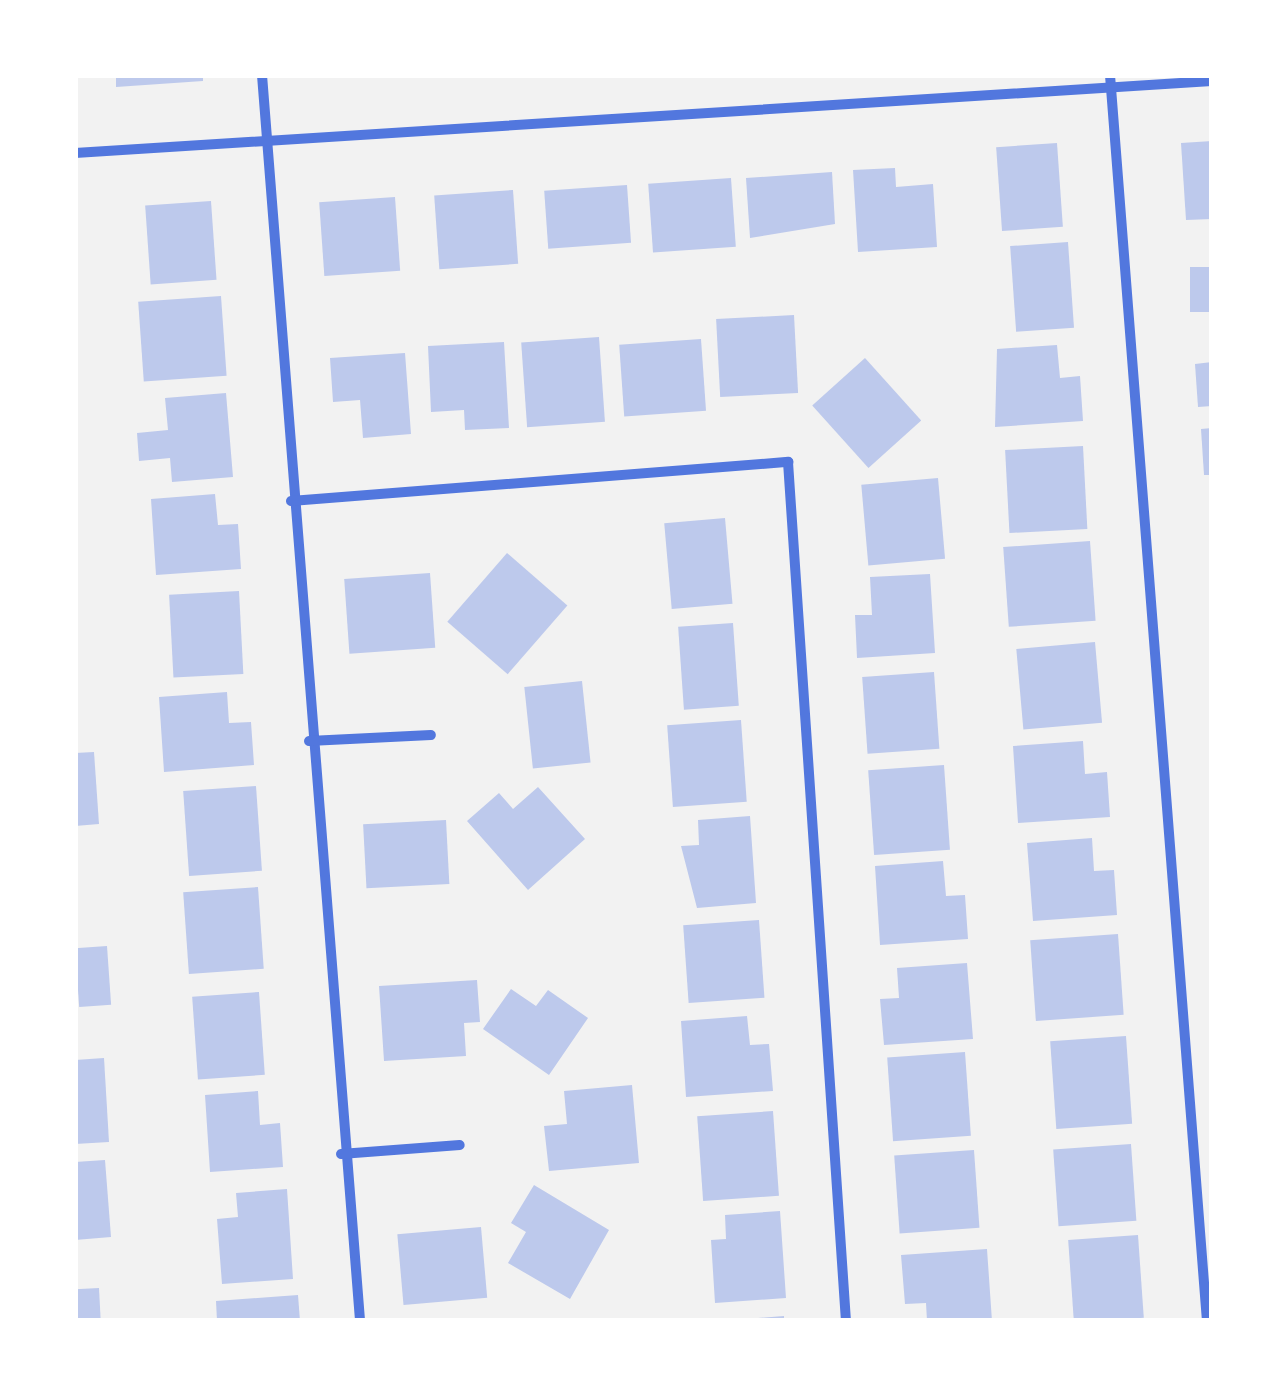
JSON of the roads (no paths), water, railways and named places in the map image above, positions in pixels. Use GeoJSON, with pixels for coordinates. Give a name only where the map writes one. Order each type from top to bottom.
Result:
{"type":"FeatureCollection","features":[{"type":"Feature","properties":{"kind":"street"},"geometry":{"type":"LineString","coordinates":[[262,75],[340,1154],[360,1321]]}},
{"type":"Feature","properties":{"kind":"street"},"geometry":{"type":"LineString","coordinates":[[75,153],[1111,81],[1212,80]]}},
{"type":"Feature","properties":{"kind":"street"},"geometry":{"type":"LineString","coordinates":[[1111,81],[1207,1321]]}},
{"type":"Feature","properties":{"kind":"street"},"geometry":{"type":"LineString","coordinates":[[291,501],[788,462],[846,1321]]}},
{"type":"Feature","properties":{"kind":"street"},"geometry":{"type":"LineString","coordinates":[[309,742],[431,735]]}},
{"type":"Feature","properties":{"kind":"street"},"geometry":{"type":"LineString","coordinates":[[340,1154],[460,1146]]}}]}
